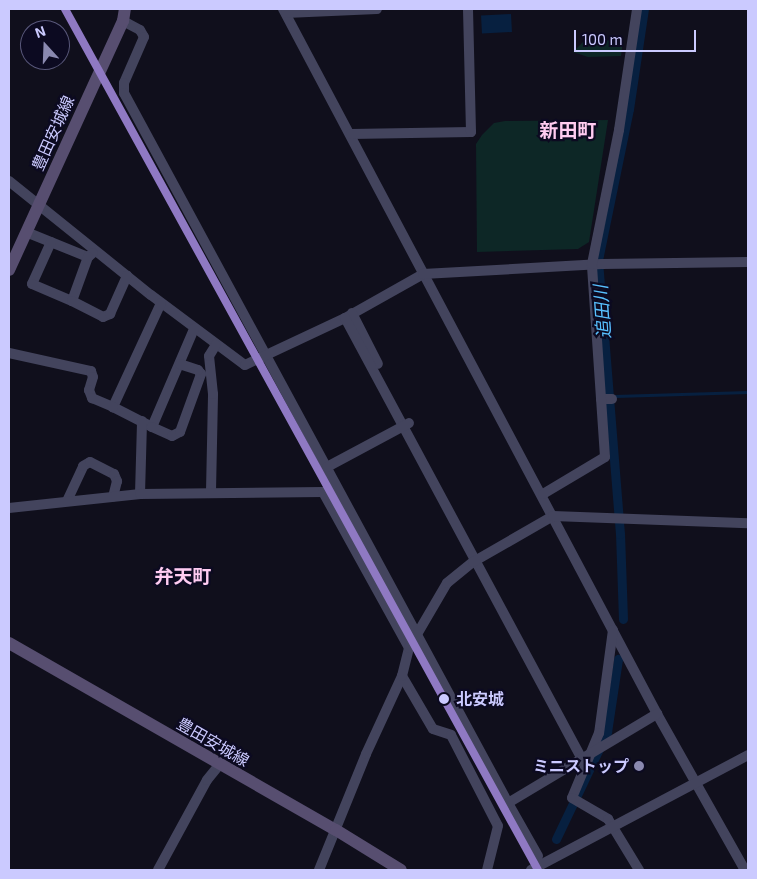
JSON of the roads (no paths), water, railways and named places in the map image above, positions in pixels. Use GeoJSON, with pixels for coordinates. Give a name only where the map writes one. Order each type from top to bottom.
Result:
{"type":"FeatureCollection","features":[{"type":"Feature","properties":{"kind":"main road","name":"豊田安城線"},"geometry":{"type":"LineString","coordinates":[[9,270],[124,15]]}},
{"type":"Feature","properties":{"kind":"main road","name":"豊田安城線"},"geometry":{"type":"LineString","coordinates":[[9,643],[219,765],[336,830],[383,864],[401,870]]}},
{"type":"Feature","properties":{"kind":"street"},"geometry":{"type":"LineString","coordinates":[[376,9],[284,11],[351,134],[423,274],[543,494],[656,714],[745,870]]}},
{"type":"Feature","properties":{"kind":"street"},"geometry":{"type":"LineString","coordinates":[[351,134],[471,132],[468,9]]}},
{"type":"Feature","properties":{"kind":"street"},"geometry":{"type":"LineString","coordinates":[[543,494],[605,457],[606,399],[596,264],[623,130],[637,9]]}},
{"type":"Feature","properties":{"kind":"street"},"geometry":{"type":"LineString","coordinates":[[124,15],[140,30],[144,37],[124,83],[124,93],[538,856]]}},
{"type":"Feature","properties":{"kind":"street"},"geometry":{"type":"LineString","coordinates":[[9,181],[92,254],[127,276],[194,329],[245,365],[348,316],[423,274],[596,264],[748,262]]}},
{"type":"Feature","properties":{"kind":"street"},"geometry":{"type":"LineString","coordinates":[[26,232],[51,242],[92,254]]}},
{"type":"Feature","properties":{"kind":"street"},"geometry":{"type":"LineString","coordinates":[[51,242],[32,284],[103,317],[110,314],[127,276]]}},
{"type":"Feature","properties":{"kind":"street"},"geometry":{"type":"LineString","coordinates":[[72,301],[92,254]]}},
{"type":"Feature","properties":{"kind":"street"},"geometry":{"type":"LineString","coordinates":[[113,407],[161,303]]}},
{"type":"Feature","properties":{"kind":"street"},"geometry":{"type":"LineString","coordinates":[[348,316],[586,757]]}},
{"type":"Feature","properties":{"kind":"street"},"geometry":{"type":"LineString","coordinates":[[152,427],[194,329]]}},
{"type":"Feature","properties":{"kind":"street"},"geometry":{"type":"LineString","coordinates":[[211,491],[213,394],[209,356],[216,344]]}},
{"type":"Feature","properties":{"kind":"street"},"geometry":{"type":"LineString","coordinates":[[9,353],[91,371],[93,377],[89,390],[92,398],[172,436],[180,432],[201,374],[198,370],[180,364]]}},
{"type":"Feature","properties":{"kind":"street"},"geometry":{"type":"LineString","coordinates":[[140,494],[142,422]]}},
{"type":"Feature","properties":{"kind":"street"},"geometry":{"type":"LineString","coordinates":[[326,467],[407,424]]}},
{"type":"Feature","properties":{"kind":"street"},"geometry":{"type":"LineString","coordinates":[[67,502],[83,466],[90,462],[114,474],[117,481],[113,496]]}},
{"type":"Feature","properties":{"kind":"street"},"geometry":{"type":"LineString","coordinates":[[9,508],[140,494],[211,491],[323,492],[409,648]]}},
{"type":"Feature","properties":{"kind":"street"},"geometry":{"type":"LineString","coordinates":[[319,870],[366,754],[402,676],[409,648],[447,583],[478,559],[553,516],[748,523]]}},
{"type":"Feature","properties":{"kind":"street"},"geometry":{"type":"LineString","coordinates":[[613,630],[599,733],[586,757],[576,802],[608,818],[639,870]]}},
{"type":"Feature","properties":{"kind":"street"},"geometry":{"type":"LineString","coordinates":[[402,676],[433,729],[450,735],[498,826],[487,870]]}},
{"type":"Feature","properties":{"kind":"street"},"geometry":{"type":"LineString","coordinates":[[508,803],[656,714]]}},
{"type":"Feature","properties":{"kind":"street"},"geometry":{"type":"LineString","coordinates":[[531,870],[748,755]]}},
{"type":"Feature","properties":{"kind":"street"},"geometry":{"type":"LineString","coordinates":[[158,870],[207,780],[219,765]]}},
{"type":"Feature","properties":{"kind":"water"},"geometry":{"type":"Polygon","coordinates":[[[511,14],[512,32],[482,34],[481,16],[511,14]]]}},
{"type":"Feature","properties":{"kind":"waterway","name":"追田川"},"geometry":{"type":"LineString","coordinates":[[623,619],[620,534],[598,260],[629,109],[644,9]]}},
{"type":"Feature","properties":{"kind":"waterway"},"geometry":{"type":"LineString","coordinates":[[615,396],[748,392]]}},
{"type":"Feature","properties":{"kind":"waterway","name":"追田川"},"geometry":{"type":"LineString","coordinates":[[556,839],[607,732],[618,659]]}},
{"type":"Feature","properties":{"kind":"place","name":"北安城"},"geometry":{"type":"Point","coordinates":[444,699]}},
{"type":"Feature","properties":{"kind":"place","name":"ミニストップ"},"geometry":{"type":"Point","coordinates":[639,766]}},
{"type":"Feature","properties":{"kind":"district","name":"新田町"},"geometry":{"type":"Point","coordinates":[568,130]}},
{"type":"Feature","properties":{"kind":"district","name":"弁天町"},"geometry":{"type":"Point","coordinates":[183,576]}}]}
